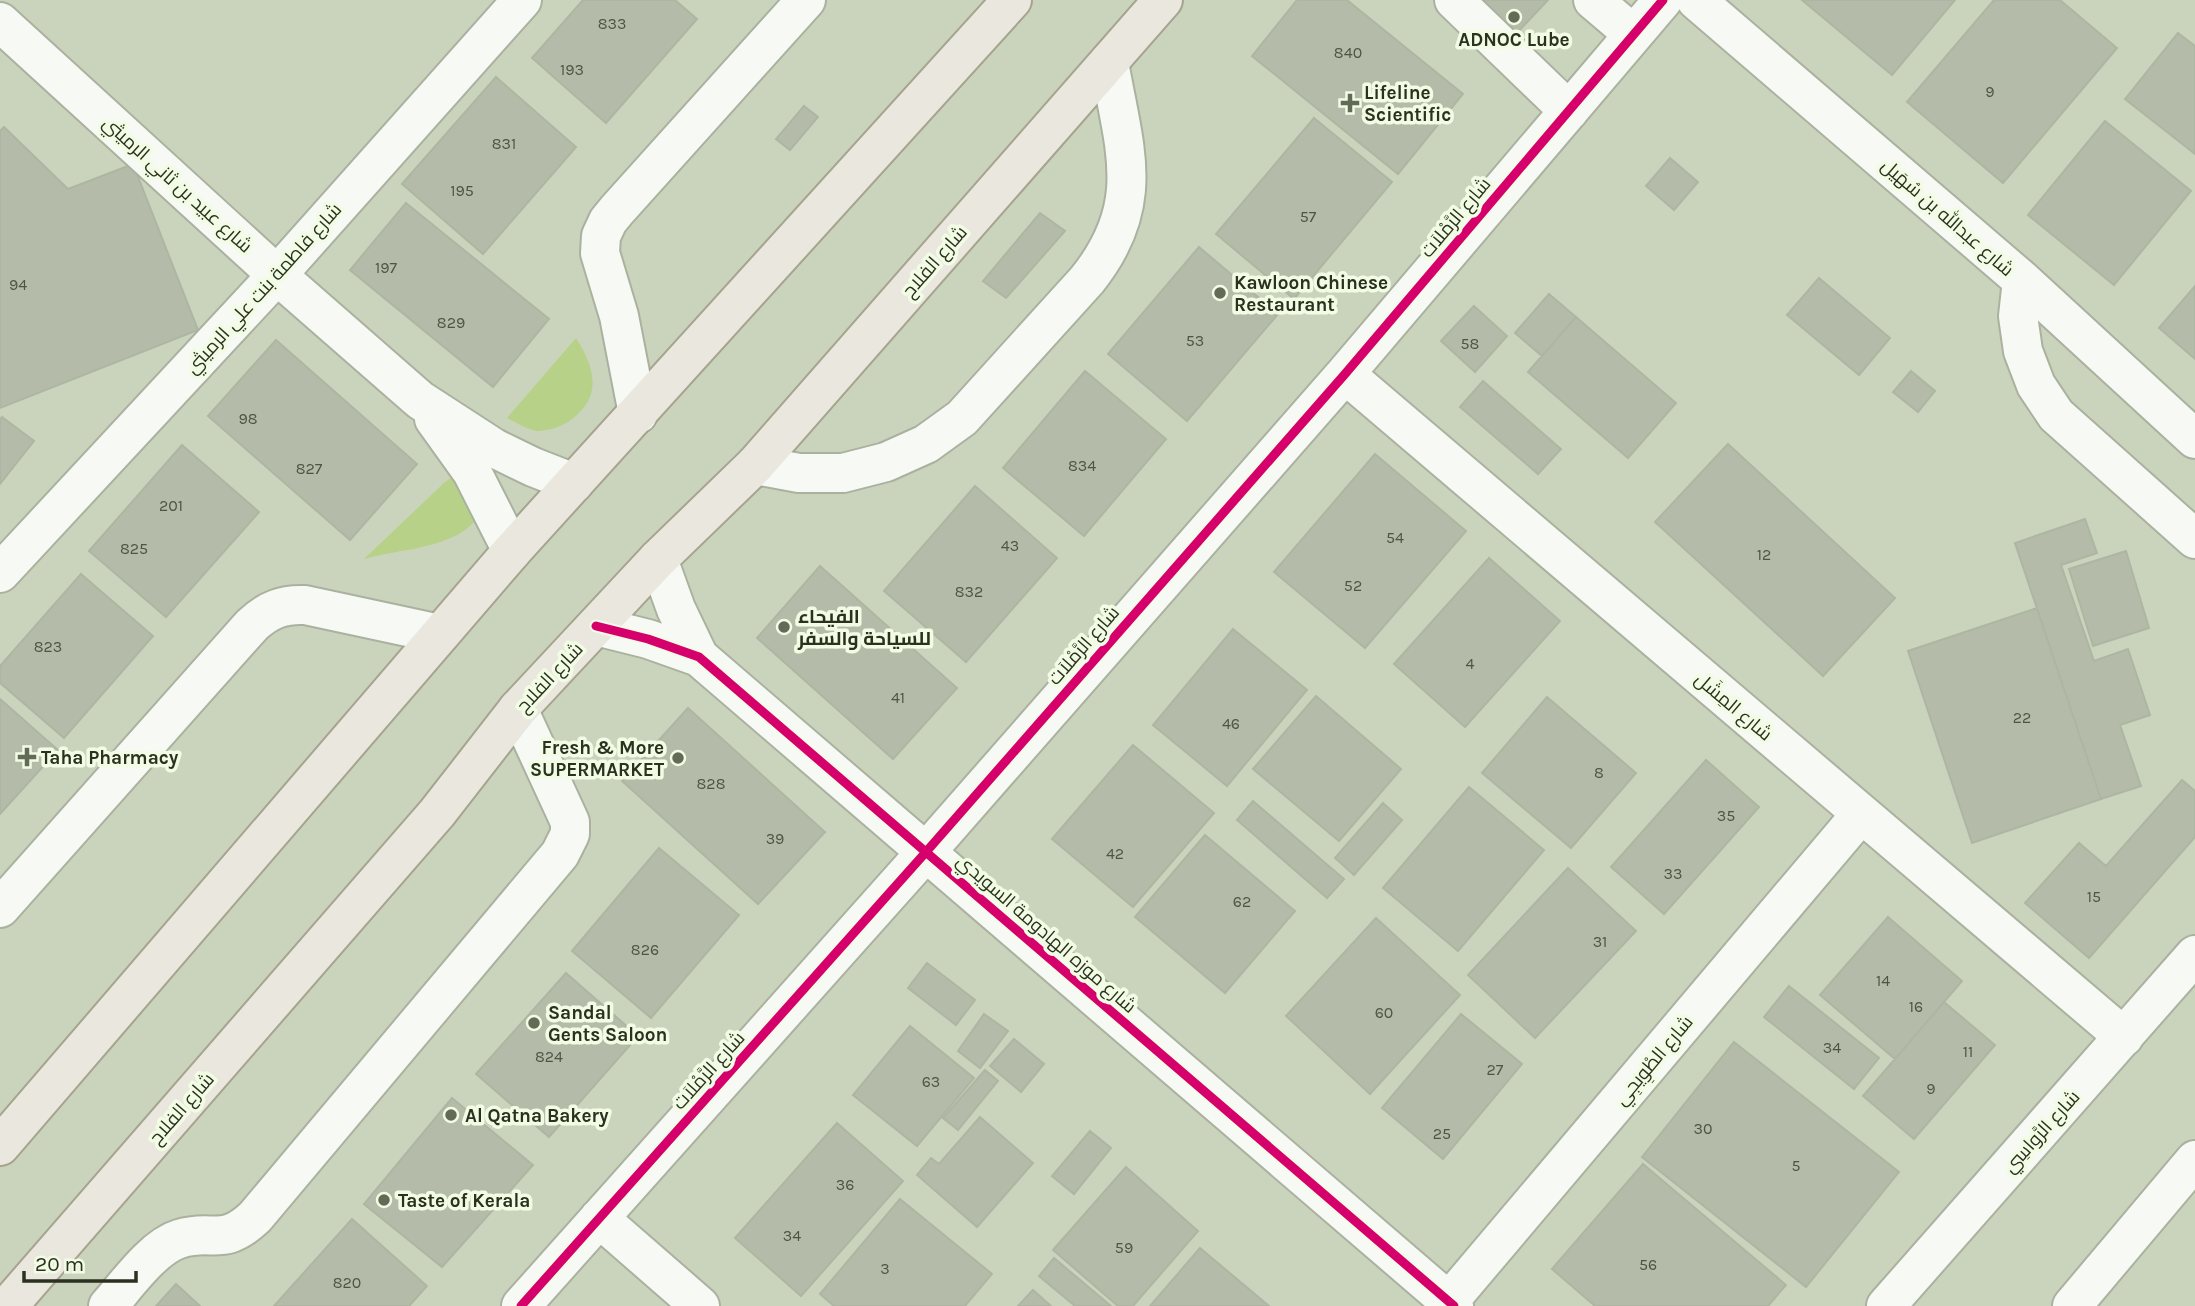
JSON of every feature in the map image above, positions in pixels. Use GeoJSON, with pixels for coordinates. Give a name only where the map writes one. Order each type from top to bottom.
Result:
{"type":"FeatureCollection","features":[{"type":"Feature","properties":{"kind":"main road"},"geometry":{"type":"LineString","coordinates":[[0,1146],[512,551],[1012,0]]}},
{"type":"Feature","properties":{"kind":"main road","name":"شارع الفلاح"},"geometry":{"type":"LineString","coordinates":[[8,1306],[437,813],[518,709],[658,559],[755,465],[1163,0]]}},
{"type":"Feature","properties":{"kind":"street","name":"شارع فاطمة بنت علي الرميثي"},"geometry":{"type":"LineString","coordinates":[[0,573],[277,275],[522,0]]}},
{"type":"Feature","properties":{"kind":"street"},"geometry":{"type":"LineString","coordinates":[[638,414],[619,316],[600,253],[601,236],[607,221],[806,0]]}},
{"type":"Feature","properties":{"kind":"street"},"geometry":{"type":"LineString","coordinates":[[1454,0],[1569,111]]}},
{"type":"Feature","properties":{"kind":"street"},"geometry":{"type":"LineString","coordinates":[[1593,0],[1633,34]]}},
{"type":"Feature","properties":{"kind":"street","name":"شارع الرَّمْلاَت"},"geometry":{"type":"LineString","coordinates":[[521,1306],[926,852],[1345,374],[1663,0]]}},
{"type":"Feature","properties":{"kind":"street","name":"شارع عبدالله بن سُهَيل"},"geometry":{"type":"LineString","coordinates":[[1696,0],[2022,280],[2195,439]]}},
{"type":"Feature","properties":{"kind":"street","name":"شارع عبيد بن ثاني الرميثي"},"geometry":{"type":"LineString","coordinates":[[0,22],[277,275],[420,400],[494,448],[575,483]]}},
{"type":"Feature","properties":{"kind":"street"},"geometry":{"type":"LineString","coordinates":[[755,465],[799,473],[843,472],[886,462],[926,444],[962,418],[1087,280],[1105,258],[1118,232],[1125,205],[1127,176],[1109,62]]}},
{"type":"Feature","properties":{"kind":"street"},"geometry":{"type":"LineString","coordinates":[[2022,280],[2018,316],[2023,351],[2036,385],[2056,415],[2195,538]]}},
{"type":"Feature","properties":{"kind":"street","name":"شارع المِشَل"},"geometry":{"type":"LineString","coordinates":[[1345,374],[2124,1037]]}},
{"type":"Feature","properties":{"kind":"street","name":"شارع عبيد بن ثاني الرميثي"},"geometry":{"type":"LineString","coordinates":[[420,400],[472,472],[512,551]]}},
{"type":"Feature","properties":{"kind":"street","name":"شارع موزه الهادومة السويدي"},"geometry":{"type":"LineString","coordinates":[[658,559],[676,609],[699,657]]}},
{"type":"Feature","properties":{"kind":"street"},"geometry":{"type":"LineString","coordinates":[[0,908],[260,617],[282,606],[305,605],[440,634]]}},
{"type":"Feature","properties":{"kind":"street","name":"شارع موزه الهادومة السويدي"},"geometry":{"type":"LineString","coordinates":[[597,626],[648,639],[699,657],[1449,1304]]}},
{"type":"Feature","properties":{"kind":"street"},"geometry":{"type":"LineString","coordinates":[[108,1306],[164,1246],[177,1239],[233,1233],[255,1217],[560,854],[570,834],[570,822],[518,709]]}},
{"type":"Feature","properties":{"kind":"street","name":"شارع الطْوِيجِي"},"geometry":{"type":"LineString","coordinates":[[1449,1304],[1861,814]]}},
{"type":"Feature","properties":{"kind":"street","name":"شارع الرَّواسِي"},"geometry":{"type":"LineString","coordinates":[[1886,1306],[2195,955]]}},
{"type":"Feature","properties":{"kind":"street"},"geometry":{"type":"LineString","coordinates":[[2072,1306],[2195,1160]]}},
{"type":"Feature","properties":{"kind":"street"},"geometry":{"type":"LineString","coordinates":[[599,1217],[700,1306]]}},
{"type":"Feature","properties":{"kind":"green space"},"geometry":{"type":"Polygon","coordinates":[[[576,338],[588,361],[593,383],[587,404],[568,422],[541,431],[507,418],[576,338]]]}},
{"type":"Feature","properties":{"kind":"green space"},"geometry":{"type":"Polygon","coordinates":[[[466,467],[492,504],[472,524],[459,534],[424,547],[364,559],[445,482],[466,467]]]}},
{"type":"Feature","properties":{"kind":"building"},"geometry":{"type":"Polygon","coordinates":[[[583,0],[675,0],[697,19],[606,123],[532,58],[583,0]]]}},
{"type":"Feature","properties":{"kind":"building"},"geometry":{"type":"Polygon","coordinates":[[[1297,0],[1347,0],[1463,94],[1398,174],[1252,56],[1297,0]]]}},
{"type":"Feature","properties":{"kind":"building","name":"ADNOC Lube"},"geometry":{"type":"Polygon","coordinates":[[[1478,0],[1548,0],[1515,35],[1478,0]]]}},
{"type":"Feature","properties":{"kind":"building"},"geometry":{"type":"Polygon","coordinates":[[[1802,0],[1955,0],[1892,75],[1802,0]]]}},
{"type":"Feature","properties":{"kind":"building"},"geometry":{"type":"Polygon","coordinates":[[[1994,0],[2060,0],[2117,48],[2003,183],[1907,102],[1994,0]]]}},
{"type":"Feature","properties":{"kind":"building"},"geometry":{"type":"Polygon","coordinates":[[[2178,33],[2195,46],[2195,154],[2125,99],[2178,33]]]}},
{"type":"Feature","properties":{"kind":"building"},"geometry":{"type":"Polygon","coordinates":[[[496,77],[576,147],[483,254],[402,184],[496,77]]]}},
{"type":"Feature","properties":{"kind":"building"},"geometry":{"type":"Polygon","coordinates":[[[804,106],[818,117],[790,150],[776,139],[804,106]]]}},
{"type":"Feature","properties":{"kind":"building"},"geometry":{"type":"Polygon","coordinates":[[[1314,118],[1392,182],[1294,299],[1216,234],[1314,118]]]}},
{"type":"Feature","properties":{"kind":"building"},"geometry":{"type":"Polygon","coordinates":[[[2105,121],[2191,191],[2114,285],[2028,215],[2105,121]]]}},
{"type":"Feature","properties":{"kind":"building"},"geometry":{"type":"Polygon","coordinates":[[[4,127],[68,189],[133,164],[198,330],[0,408],[0,131],[4,127]]]}},
{"type":"Feature","properties":{"kind":"building"},"geometry":{"type":"Polygon","coordinates":[[[1670,158],[1698,182],[1674,210],[1646,186],[1670,158]]]}},
{"type":"Feature","properties":{"kind":"building"},"geometry":{"type":"Polygon","coordinates":[[[406,203],[549,319],[493,387],[350,270],[406,203]]]}},
{"type":"Feature","properties":{"kind":"building"},"geometry":{"type":"Polygon","coordinates":[[[1040,213],[1065,231],[1006,298],[983,281],[1040,213]]]}},
{"type":"Feature","properties":{"kind":"building"},"geometry":{"type":"Polygon","coordinates":[[[1199,247],[1278,314],[1187,421],[1108,354],[1199,247]]]}},
{"type":"Feature","properties":{"kind":"building"},"geometry":{"type":"Polygon","coordinates":[[[1819,278],[1890,338],[1859,375],[1787,315],[1819,278]]]}},
{"type":"Feature","properties":{"kind":"building"},"geometry":{"type":"Polygon","coordinates":[[[2195,286],[2195,359],[2159,328],[2195,286]]]}},
{"type":"Feature","properties":{"kind":"building"},"geometry":{"type":"Polygon","coordinates":[[[1549,294],[1576,317],[1542,356],[1515,333],[1549,294]]]}},
{"type":"Feature","properties":{"kind":"building"},"geometry":{"type":"Polygon","coordinates":[[[1474,306],[1507,336],[1475,372],[1441,341],[1474,306]]]}},
{"type":"Feature","properties":{"kind":"building"},"geometry":{"type":"Polygon","coordinates":[[[1576,317],[1676,403],[1628,458],[1528,372],[1576,317]]]}},
{"type":"Feature","properties":{"kind":"building"},"geometry":{"type":"Polygon","coordinates":[[[276,340],[417,464],[350,540],[208,416],[276,340]]]}},
{"type":"Feature","properties":{"kind":"building"},"geometry":{"type":"Polygon","coordinates":[[[1085,371],[1166,439],[1084,536],[1003,468],[1085,371]]]}},
{"type":"Feature","properties":{"kind":"building"},"geometry":{"type":"Polygon","coordinates":[[[1911,371],[1935,391],[1918,412],[1893,392],[1911,371]]]}},
{"type":"Feature","properties":{"kind":"building"},"geometry":{"type":"Polygon","coordinates":[[[1483,381],[1561,449],[1538,474],[1460,407],[1483,381]]]}},
{"type":"Feature","properties":{"kind":"building"},"geometry":{"type":"Polygon","coordinates":[[[2,417],[34,441],[0,484],[0,420],[2,417]]]}},
{"type":"Feature","properties":{"kind":"building"},"geometry":{"type":"Polygon","coordinates":[[[1728,444],[1895,598],[1823,676],[1655,522],[1728,444]]]}},
{"type":"Feature","properties":{"kind":"building"},"geometry":{"type":"Polygon","coordinates":[[[182,445],[259,512],[166,617],[89,551],[182,445]]]}},
{"type":"Feature","properties":{"kind":"building"},"geometry":{"type":"Polygon","coordinates":[[[1375,454],[1466,531],[1365,648],[1274,572],[1375,454]]]}},
{"type":"Feature","properties":{"kind":"building"},"geometry":{"type":"Polygon","coordinates":[[[975,486],[1057,558],[966,662],[884,591],[975,486]]]}},
{"type":"Feature","properties":{"kind":"building"},"geometry":{"type":"Polygon","coordinates":[[[2085,519],[2097,553],[2061,565],[2094,661],[2128,649],[2150,715],[2120,725],[2141,786],[2101,799],[2015,543],[2085,519]]]}},
{"type":"Feature","properties":{"kind":"building"},"geometry":{"type":"Polygon","coordinates":[[[2126,551],[2149,628],[2093,646],[2069,569],[2126,551]]]}},
{"type":"Feature","properties":{"kind":"building"},"geometry":{"type":"Polygon","coordinates":[[[1489,558],[1560,621],[1465,727],[1394,664],[1489,558]]]}},
{"type":"Feature","properties":{"kind":"building"},"geometry":{"type":"Polygon","coordinates":[[[820,566],[957,688],[893,759],[757,638],[820,566]]]}},
{"type":"Feature","properties":{"kind":"building"},"geometry":{"type":"Polygon","coordinates":[[[81,574],[153,636],[64,738],[0,683],[0,666],[81,574]]]}},
{"type":"Feature","properties":{"kind":"building"},"geometry":{"type":"Polygon","coordinates":[[[2037,608],[2101,799],[1972,843],[1908,651],[2037,608]]]}},
{"type":"Feature","properties":{"kind":"building"},"geometry":{"type":"Polygon","coordinates":[[[1233,629],[1307,690],[1227,786],[1153,725],[1233,629]]]}},
{"type":"Feature","properties":{"kind":"building"},"geometry":{"type":"Polygon","coordinates":[[[1316,696],[1401,769],[1339,841],[1253,769],[1316,696]]]}},
{"type":"Feature","properties":{"kind":"building"},"geometry":{"type":"Polygon","coordinates":[[[1547,697],[1636,773],[1571,848],[1482,773],[1547,697]]]}},
{"type":"Feature","properties":{"kind":"building"},"geometry":{"type":"Polygon","coordinates":[[[0,699],[58,750],[0,814],[0,699]]]}},
{"type":"Feature","properties":{"kind":"building"},"geometry":{"type":"Polygon","coordinates":[[[688,708],[825,832],[758,904],[622,781],[688,708]]]}},
{"type":"Feature","properties":{"kind":"building"},"geometry":{"type":"Polygon","coordinates":[[[1133,745],[1214,813],[1133,907],[1052,839],[1133,745]]]}},
{"type":"Feature","properties":{"kind":"building"},"geometry":{"type":"Polygon","coordinates":[[[1706,760],[1759,807],[1664,914],[1611,867],[1706,760]]]}},
{"type":"Feature","properties":{"kind":"building"},"geometry":{"type":"Polygon","coordinates":[[[2182,780],[2195,791],[2195,837],[2089,958],[2025,903],[2079,843],[2106,866],[2182,780]]]}},
{"type":"Feature","properties":{"kind":"building"},"geometry":{"type":"Polygon","coordinates":[[[1469,787],[1544,850],[1458,951],[1383,888],[1469,787]]]}},
{"type":"Feature","properties":{"kind":"building"},"geometry":{"type":"Polygon","coordinates":[[[1253,801],[1344,879],[1327,898],[1237,820],[1253,801]]]}},
{"type":"Feature","properties":{"kind":"building"},"geometry":{"type":"Polygon","coordinates":[[[1383,803],[1402,820],[1354,875],[1335,858],[1383,803]]]}},
{"type":"Feature","properties":{"kind":"building"},"geometry":{"type":"Polygon","coordinates":[[[1205,835],[1295,911],[1225,993],[1135,917],[1205,835]]]}},
{"type":"Feature","properties":{"kind":"building"},"geometry":{"type":"Polygon","coordinates":[[[659,848],[739,915],[651,1018],[572,951],[659,848]]]}},
{"type":"Feature","properties":{"kind":"building"},"geometry":{"type":"Polygon","coordinates":[[[1568,868],[1636,931],[1535,1038],[1468,975],[1568,868]]]}},
{"type":"Feature","properties":{"kind":"building"},"geometry":{"type":"Polygon","coordinates":[[[1888,917],[1962,981],[1895,1059],[1820,995],[1888,917]]]}},
{"type":"Feature","properties":{"kind":"building"},"geometry":{"type":"Polygon","coordinates":[[[1376,918],[1460,995],[1370,1094],[1286,1016],[1376,918]]]}},
{"type":"Feature","properties":{"kind":"building"},"geometry":{"type":"Polygon","coordinates":[[[927,963],[975,1000],[956,1025],[908,988],[927,963]]]}},
{"type":"Feature","properties":{"kind":"building"},"geometry":{"type":"Polygon","coordinates":[[[566,973],[638,1036],[549,1137],[476,1074],[566,973]]]}},
{"type":"Feature","properties":{"kind":"building"},"geometry":{"type":"Polygon","coordinates":[[[1789,986],[1879,1058],[1854,1089],[1764,1017],[1789,986]]]}},
{"type":"Feature","properties":{"kind":"building"},"geometry":{"type":"Polygon","coordinates":[[[1944,1002],[1995,1045],[1914,1139],[1863,1096],[1944,1002]]]}},
{"type":"Feature","properties":{"kind":"building"},"geometry":{"type":"Polygon","coordinates":[[[984,1014],[1008,1031],[980,1068],[958,1051],[984,1014]]]}},
{"type":"Feature","properties":{"kind":"building"},"geometry":{"type":"Polygon","coordinates":[[[1461,1014],[1522,1064],[1443,1159],[1382,1108],[1461,1014]]]}},
{"type":"Feature","properties":{"kind":"building"},"geometry":{"type":"Polygon","coordinates":[[[910,1026],[974,1078],[917,1146],[853,1095],[910,1026]]]}},
{"type":"Feature","properties":{"kind":"building"},"geometry":{"type":"Polygon","coordinates":[[[1014,1039],[1044,1064],[1021,1092],[990,1066],[1014,1039]]]}},
{"type":"Feature","properties":{"kind":"building"},"geometry":{"type":"Polygon","coordinates":[[[1734,1042],[1899,1172],[1806,1287],[1642,1157],[1734,1042]]]}},
{"type":"Feature","properties":{"kind":"building"},"geometry":{"type":"Polygon","coordinates":[[[985,1070],[998,1081],[958,1130],[943,1118],[985,1070]]]}},
{"type":"Feature","properties":{"kind":"building"},"geometry":{"type":"Polygon","coordinates":[[[452,1098],[533,1165],[442,1267],[364,1204],[452,1098]]]}},
{"type":"Feature","properties":{"kind":"building"},"geometry":{"type":"Polygon","coordinates":[[[980,1117],[1033,1163],[977,1227],[917,1175],[931,1158],[939,1164],[980,1117]]]}},
{"type":"Feature","properties":{"kind":"building"},"geometry":{"type":"Polygon","coordinates":[[[837,1123],[903,1181],[801,1296],[735,1238],[837,1123]]]}},
{"type":"Feature","properties":{"kind":"building"},"geometry":{"type":"Polygon","coordinates":[[[1090,1131],[1111,1148],[1074,1194],[1052,1176],[1090,1131]]]}},
{"type":"Feature","properties":{"kind":"building"},"geometry":{"type":"Polygon","coordinates":[[[1643,1164],[1786,1285],[1768,1306],[1595,1306],[1552,1269],[1643,1164]]]}},
{"type":"Feature","properties":{"kind":"building"},"geometry":{"type":"Polygon","coordinates":[[[1126,1167],[1198,1231],[1133,1306],[1118,1306],[1053,1250],[1126,1167]]]}},
{"type":"Feature","properties":{"kind":"building"},"geometry":{"type":"Polygon","coordinates":[[[900,1199],[992,1274],[965,1306],[834,1306],[820,1294],[900,1199]]]}},
{"type":"Feature","properties":{"kind":"building"},"geometry":{"type":"Polygon","coordinates":[[[352,1219],[427,1286],[409,1306],[274,1306],[352,1219]]]}},
{"type":"Feature","properties":{"kind":"building"},"geometry":{"type":"Polygon","coordinates":[[[1200,1248],[1269,1306],[1150,1306],[1200,1248]]]}},
{"type":"Feature","properties":{"kind":"building"},"geometry":{"type":"Polygon","coordinates":[[[1054,1258],[1111,1306],[1075,1306],[1039,1276],[1054,1258]]]}},
{"type":"Feature","properties":{"kind":"building"},"geometry":{"type":"Polygon","coordinates":[[[176,1284],[200,1306],[156,1306],[176,1284]]]}},
{"type":"Feature","properties":{"kind":"building"},"geometry":{"type":"Polygon","coordinates":[[[1033,1290],[1051,1306],[1018,1306],[1033,1290]]]}},
{"type":"Feature","properties":{"kind":"cycle path"},"geometry":{"type":"LineString","coordinates":[[521,1306],[926,852],[1345,374],[1663,0]]}},
{"type":"Feature","properties":{"kind":"cycle path"},"geometry":{"type":"LineString","coordinates":[[596,626],[648,639],[699,657],[1454,1306]]}},
{"type":"Feature","properties":{"kind":"place","name":"ADNOC Lube"},"geometry":{"type":"Point","coordinates":[1514,17]}},
{"type":"Feature","properties":{"kind":"place","name":"Lifeline Scientific"},"geometry":{"type":"Point","coordinates":[1350,103]}},
{"type":"Feature","properties":{"kind":"place","name":"Kawloon Chinese Restaurant"},"geometry":{"type":"Point","coordinates":[1220,293]}},
{"type":"Feature","properties":{"kind":"place","name":"الفيحاء للسياحة والسفر"},"geometry":{"type":"Point","coordinates":[784,627]}},
{"type":"Feature","properties":{"kind":"place","name":"Taha Pharmacy"},"geometry":{"type":"Point","coordinates":[27,757]}},
{"type":"Feature","properties":{"kind":"place","name":"Fresh & More SUPERMARKET"},"geometry":{"type":"Point","coordinates":[678,758]}},
{"type":"Feature","properties":{"kind":"place","name":"Sandal Gents Saloon"},"geometry":{"type":"Point","coordinates":[534,1023]}},
{"type":"Feature","properties":{"kind":"place","name":"Al Qatna Bakery"},"geometry":{"type":"Point","coordinates":[451,1115]}},
{"type":"Feature","properties":{"kind":"place","name":"Taste of Kerala"},"geometry":{"type":"Point","coordinates":[384,1200]}}]}
